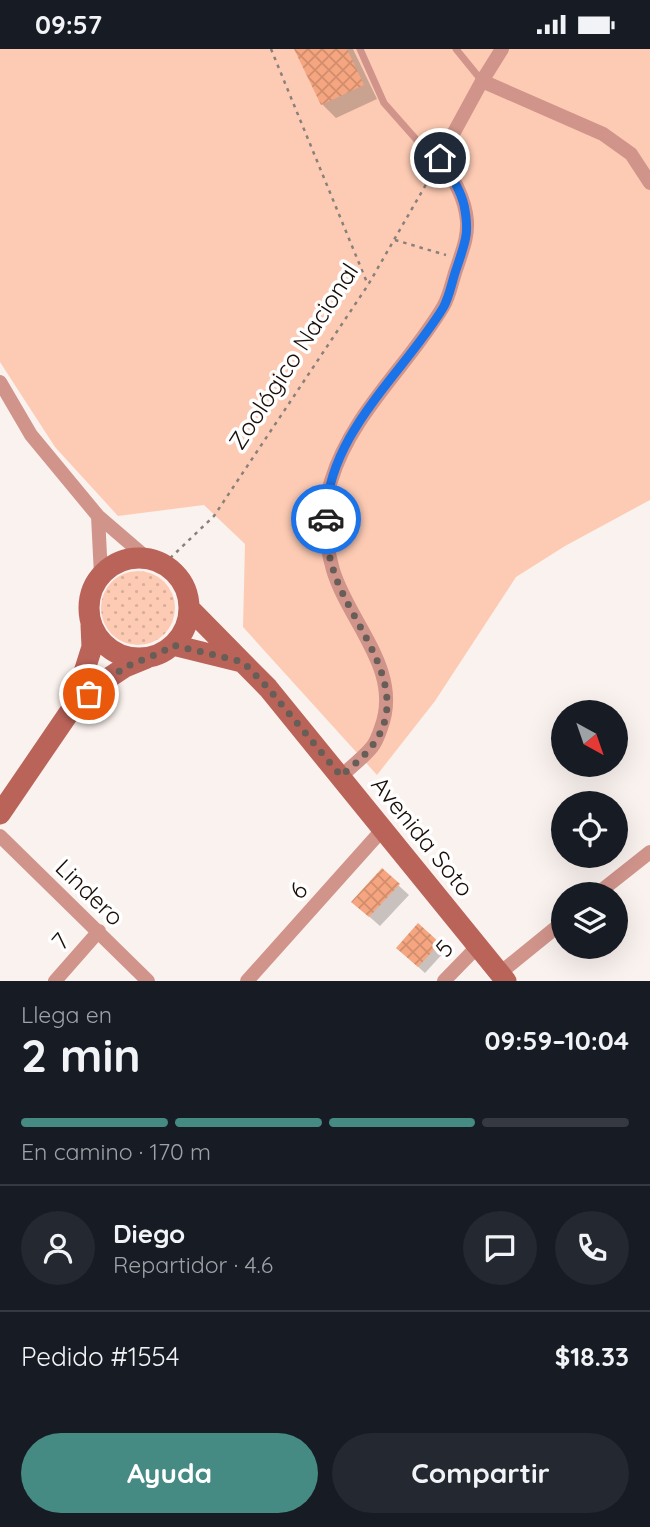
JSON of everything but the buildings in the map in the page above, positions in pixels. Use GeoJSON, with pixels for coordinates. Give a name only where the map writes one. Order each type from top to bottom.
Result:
{"type":"FeatureCollection","features":[{"type":"Feature","properties":{"kind":"street"},"geometry":{"type":"LineString","coordinates":[[341,776],[372,746],[385,717],[387,699],[385,680],[376,658],[333,572],[326,540],[330,482],[345,447],[444,305],[459,258],[466,246],[467,222],[464,202],[456,183],[440,158],[502,49]]}},
{"type":"Feature","properties":{"kind":"street"},"geometry":{"type":"LineString","coordinates":[[482,81],[603,134],[631,154],[650,183]]}},
{"type":"Feature","properties":{"kind":"street"},"geometry":{"type":"LineString","coordinates":[[0,382],[31,435],[98,516],[175,573],[184,585],[189,608],[186,625],[173,645],[125,667],[73,707],[0,814]]}},
{"type":"Feature","properties":{"kind":"street"},"geometry":{"type":"LineString","coordinates":[[98,516],[101,575]]}},
{"type":"Feature","properties":{"kind":"street"},"geometry":{"type":"LineString","coordinates":[[73,707],[92,647],[89,606],[92,590],[101,575],[115,564],[131,559],[156,561]]}},
{"type":"Feature","properties":{"kind":"street","name":"Avenida Soto"},"geometry":{"type":"LineString","coordinates":[[189,608],[268,688],[503,977]]}},
{"type":"Feature","properties":{"kind":"street"},"geometry":{"type":"LineString","coordinates":[[91,623],[108,648],[121,655],[151,657]]}},
{"type":"Feature","properties":{"kind":"street"},"geometry":{"type":"LineString","coordinates":[[173,645],[243,662]]}},
{"type":"Feature","properties":{"kind":"street","name":"6"},"geometry":{"type":"LineString","coordinates":[[247,981],[383,829]]}},
{"type":"Feature","properties":{"kind":"street","name":"Lindero"},"geometry":{"type":"LineString","coordinates":[[0,837],[148,981]]}},
{"type":"Feature","properties":{"kind":"street"},"geometry":{"type":"LineString","coordinates":[[612,882],[650,852]]}},
{"type":"Feature","properties":{"kind":"street","name":"7"},"geometry":{"type":"LineString","coordinates":[[55,981],[99,931]]}},
{"type":"Feature","properties":{"kind":"street"},"geometry":{"type":"LineString","coordinates":[[503,977],[551,933]]}},
{"type":"Feature","properties":{"kind":"street","name":"5"},"geometry":{"type":"LineString","coordinates":[[444,981],[478,946]]}},
{"type":"Feature","properties":{"kind":"lane"},"geometry":{"type":"LineString","coordinates":[[360,49],[384,103],[422,146],[440,158]]}},
{"type":"Feature","properties":{"kind":"lane"},"geometry":{"type":"LineString","coordinates":[[456,49],[482,81]]}},
{"type":"Feature","properties":{"kind":"path"},"geometry":{"type":"LineString","coordinates":[[271,49],[368,285]]}},
{"type":"Feature","properties":{"kind":"path","name":"Zoológico Nacional"},"geometry":{"type":"LineString","coordinates":[[156,561],[214,516],[368,285],[440,158]]}},
{"type":"Feature","properties":{"kind":"path"},"geometry":{"type":"LineString","coordinates":[[395,240],[459,258]]}},
{"type":"Feature","properties":{"kind":"shaded area"},"geometry":{"type":"Polygon","coordinates":[[[0,49],[650,49],[650,500],[565,546],[516,577],[435,701],[377,775],[243,627],[245,544],[204,505],[118,516],[55,447],[0,362],[0,49]]]}},
{"type":"Feature","properties":{"kind":"shaded area"},"geometry":{"type":"Polygon","coordinates":[[[138,571],[152,574],[164,582],[172,594],[175,608],[172,622],[164,634],[152,642],[138,645],[124,642],[112,634],[104,622],[101,608],[104,594],[112,582],[124,574],[138,571]]]}},
{"type":"Feature","properties":{"kind":"way so far"},"geometry":{"type":"LineString","coordinates":[[89,694],[125,667],[173,645],[243,662],[341,776],[372,746],[385,717],[387,699],[385,680],[376,658],[333,572],[326,540],[326,519]]}},
{"type":"Feature","properties":{"kind":"route"},"geometry":{"type":"LineString","coordinates":[[326,519],[330,482],[345,447],[444,305],[459,258],[466,246],[464,202],[440,158]]}}]}
